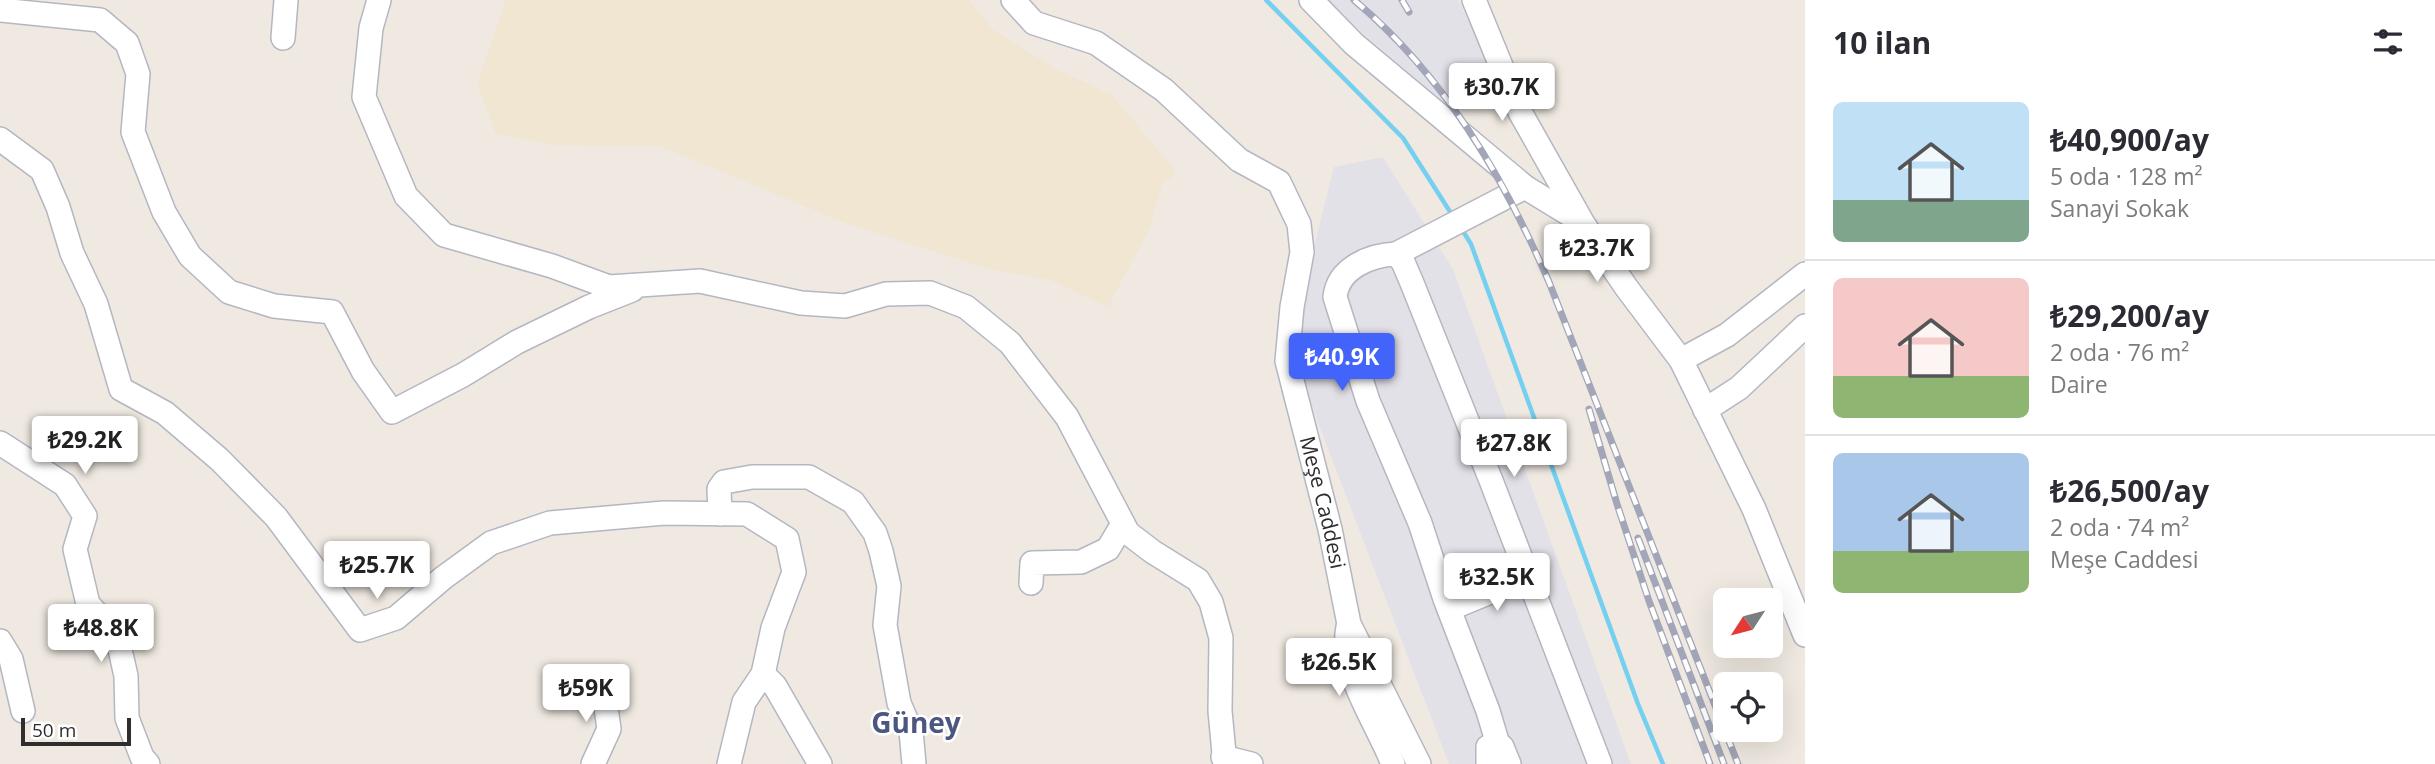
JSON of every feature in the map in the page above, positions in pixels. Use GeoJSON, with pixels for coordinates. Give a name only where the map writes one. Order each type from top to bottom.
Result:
{"type":"FeatureCollection","features":[{"type":"Feature","properties":{"kind":"street"},"geometry":{"type":"LineString","coordinates":[[283,38],[286,0]]}},
{"type":"Feature","properties":{"kind":"street"},"geometry":{"type":"LineString","coordinates":[[379,0],[371,28],[364,97],[406,196],[444,235],[552,266],[608,286],[699,281],[801,303],[845,306],[886,294],[930,293],[967,307],[1010,343],[1067,417],[1128,533],[1198,580],[1211,603],[1221,638],[1220,710],[1224,760],[1251,764]]}},
{"type":"Feature","properties":{"kind":"street","name":"Meşe Caddesi"},"geometry":{"type":"LineString","coordinates":[[1013,0],[1034,23],[1096,43],[1164,90],[1239,160],[1279,182],[1299,224],[1302,252],[1287,361],[1330,529],[1349,624],[1419,764]]}},
{"type":"Feature","properties":{"kind":"street"},"geometry":{"type":"LineString","coordinates":[[1311,0],[1353,44],[1525,187],[1582,222]]}},
{"type":"Feature","properties":{"kind":"street"},"geometry":{"type":"LineString","coordinates":[[1474,0],[1520,112],[1582,222],[1626,287],[1681,360],[1754,509],[1805,635]]}},
{"type":"Feature","properties":{"kind":"street"},"geometry":{"type":"LineString","coordinates":[[0,10],[100,20],[127,43],[138,74],[133,132],[164,212],[190,256],[229,292],[274,306],[332,312],[363,371],[392,412],[463,375],[517,342],[589,307],[648,284]]}},
{"type":"Feature","properties":{"kind":"street"},"geometry":{"type":"LineString","coordinates":[[0,139],[42,170],[58,207],[72,253],[96,304],[121,388],[165,413],[220,460],[276,517],[360,630],[396,618],[443,578],[491,543],[550,523],[664,513],[747,514],[787,539],[794,572],[773,628],[763,674],[744,702],[729,764]]}},
{"type":"Feature","properties":{"kind":"street"},"geometry":{"type":"LineString","coordinates":[[1497,759],[1497,741],[1488,711],[1420,523],[1368,401],[1335,297],[1337,285],[1344,275],[1379,255],[1396,254],[1525,187]]}},
{"type":"Feature","properties":{"kind":"street"},"geometry":{"type":"LineString","coordinates":[[1396,254],[1403,262],[1412,283],[1600,764]]}},
{"type":"Feature","properties":{"kind":"street"},"geometry":{"type":"LineString","coordinates":[[1681,360],[1727,335],[1805,274]]}},
{"type":"Feature","properties":{"kind":"street"},"geometry":{"type":"LineString","coordinates":[[1705,410],[1739,388],[1805,326]]}},
{"type":"Feature","properties":{"kind":"street"},"geometry":{"type":"LineString","coordinates":[[0,443],[65,485],[85,516],[75,549],[88,604],[117,636],[126,676],[127,718],[142,757],[148,764]]}},
{"type":"Feature","properties":{"kind":"street"},"geometry":{"type":"LineString","coordinates":[[720,514],[719,489],[724,482],[752,477],[809,477],[853,502],[874,533],[881,551],[889,586],[885,625],[899,703],[911,731],[914,764]]}},
{"type":"Feature","properties":{"kind":"street"},"geometry":{"type":"LineString","coordinates":[[1031,583],[1032,563],[1081,562],[1108,549],[1123,524]]}},
{"type":"Feature","properties":{"kind":"street"},"geometry":{"type":"LineString","coordinates":[[1449,608],[1527,577]]}},
{"type":"Feature","properties":{"kind":"street"},"geometry":{"type":"LineString","coordinates":[[1349,624],[1345,642],[1350,671],[1393,764]]}},
{"type":"Feature","properties":{"kind":"street"},"geometry":{"type":"LineString","coordinates":[[0,641],[11,659],[23,711]]}},
{"type":"Feature","properties":{"kind":"street"},"geometry":{"type":"LineString","coordinates":[[763,674],[775,686],[820,764]]}},
{"type":"Feature","properties":{"kind":"street"},"geometry":{"type":"LineString","coordinates":[[593,764],[609,729],[603,687]]}},
{"type":"Feature","properties":{"kind":"shaded area"},"geometry":{"type":"Polygon","coordinates":[[[506,0],[969,0],[992,29],[1056,69],[1112,95],[1176,172],[1162,185],[1150,227],[1108,307],[1050,280],[989,269],[845,223],[660,146],[554,145],[496,134],[477,84],[506,0]]]}},
{"type":"Feature","properties":{"kind":"shaded area"},"geometry":{"type":"Polygon","coordinates":[[[1325,0],[1458,0],[1503,92],[1452,110],[1325,0]]]}},
{"type":"Feature","properties":{"kind":"shaded area"},"geometry":{"type":"Polygon","coordinates":[[[1383,157],[1453,269],[1631,764],[1449,764],[1289,347],[1334,167],[1383,157]]]}},
{"type":"Feature","properties":{"kind":"waterway"},"geometry":{"type":"LineString","coordinates":[[1266,0],[1403,138],[1454,218]]}},
{"type":"Feature","properties":{"kind":"waterway"},"geometry":{"type":"LineString","coordinates":[[1461,228],[1471,244],[1638,704],[1663,764]]}},
{"type":"Feature","properties":{"kind":"railway"},"geometry":{"type":"LineString","coordinates":[[1354,0],[1386,29],[1443,94],[1468,129],[1512,204],[1549,282],[1738,764]]}},
{"type":"Feature","properties":{"kind":"railway"},"geometry":{"type":"LineString","coordinates":[[1402,0],[1409,12]]}},
{"type":"Feature","properties":{"kind":"railway"},"geometry":{"type":"LineString","coordinates":[[1589,409],[1649,601],[1710,764]]}},
{"type":"Feature","properties":{"kind":"railway"},"geometry":{"type":"LineString","coordinates":[[1638,538],[1724,764]]}},
{"type":"Feature","properties":{"kind":"district","name":"Güney"},"geometry":{"type":"Point","coordinates":[916,723]}}]}
